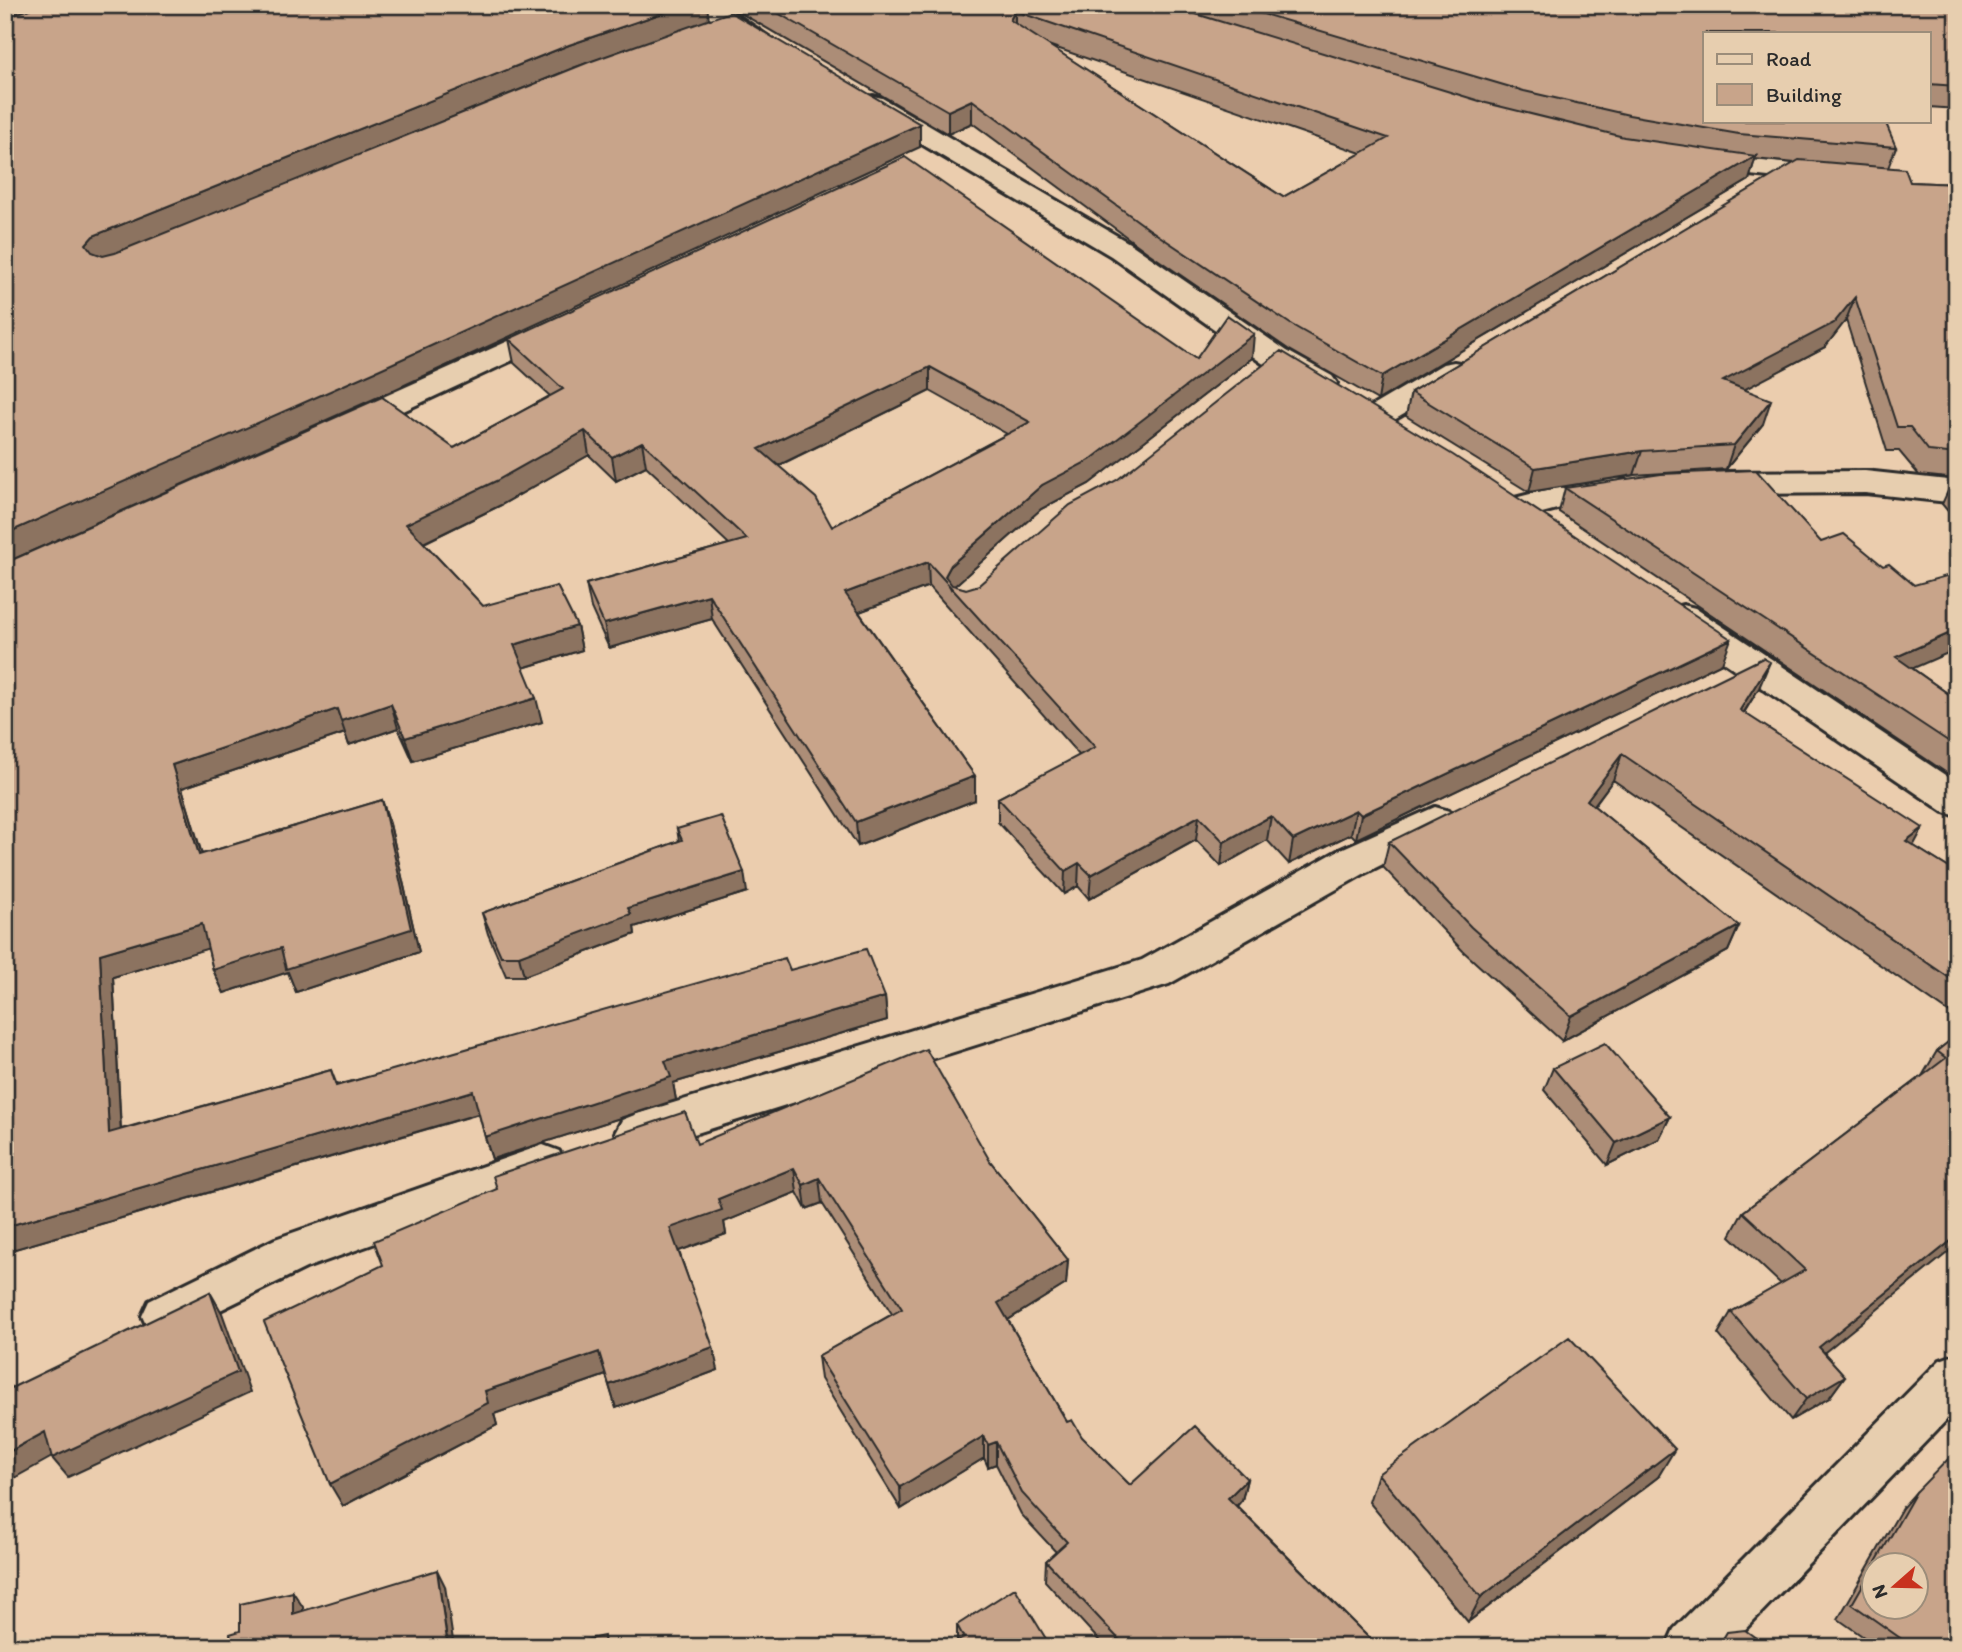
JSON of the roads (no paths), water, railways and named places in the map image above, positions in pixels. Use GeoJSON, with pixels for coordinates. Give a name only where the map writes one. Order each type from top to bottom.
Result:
{"type":"FeatureCollection","features":[{"type":"Feature","properties":{"kind":"street"},"geometry":{"type":"LineString","coordinates":[[714,21],[792,58]]}},
{"type":"Feature","properties":{"kind":"street"},"geometry":{"type":"LineString","coordinates":[[852,92],[1121,250],[1266,366],[1359,405],[1411,437]]}},
{"type":"Feature","properties":{"kind":"street"},"geometry":{"type":"LineString","coordinates":[[910,164],[948,146]]}},
{"type":"Feature","properties":{"kind":"street"},"geometry":{"type":"LineString","coordinates":[[1677,158],[1732,168],[1857,179]]}},
{"type":"Feature","properties":{"kind":"street"},"geometry":{"type":"LineString","coordinates":[[1742,199],[1789,171]]}},
{"type":"Feature","properties":{"kind":"street"},"geometry":{"type":"LineString","coordinates":[[321,437],[584,316]]}},
{"type":"Feature","properties":{"kind":"street"},"geometry":{"type":"LineString","coordinates":[[1359,405],[1484,353]]}},
{"type":"Feature","properties":{"kind":"street"},"geometry":{"type":"LineString","coordinates":[[1556,529],[1512,500],[1751,480],[1865,482],[1957,492]]}},
{"type":"Feature","properties":{"kind":"street"},"geometry":{"type":"LineString","coordinates":[[1655,597],[1957,802]]}},
{"type":"Feature","properties":{"kind":"street"},"geometry":{"type":"LineString","coordinates":[[1717,683],[1754,665]]}},
{"type":"Feature","properties":{"kind":"street"},"geometry":{"type":"LineString","coordinates":[[129,1334],[291,1253],[588,1149],[1155,972],[1353,861],[1466,806]]}},
{"type":"Feature","properties":{"kind":"street"},"geometry":{"type":"LineString","coordinates":[[1692,1647],[1957,1377]]}}]}
